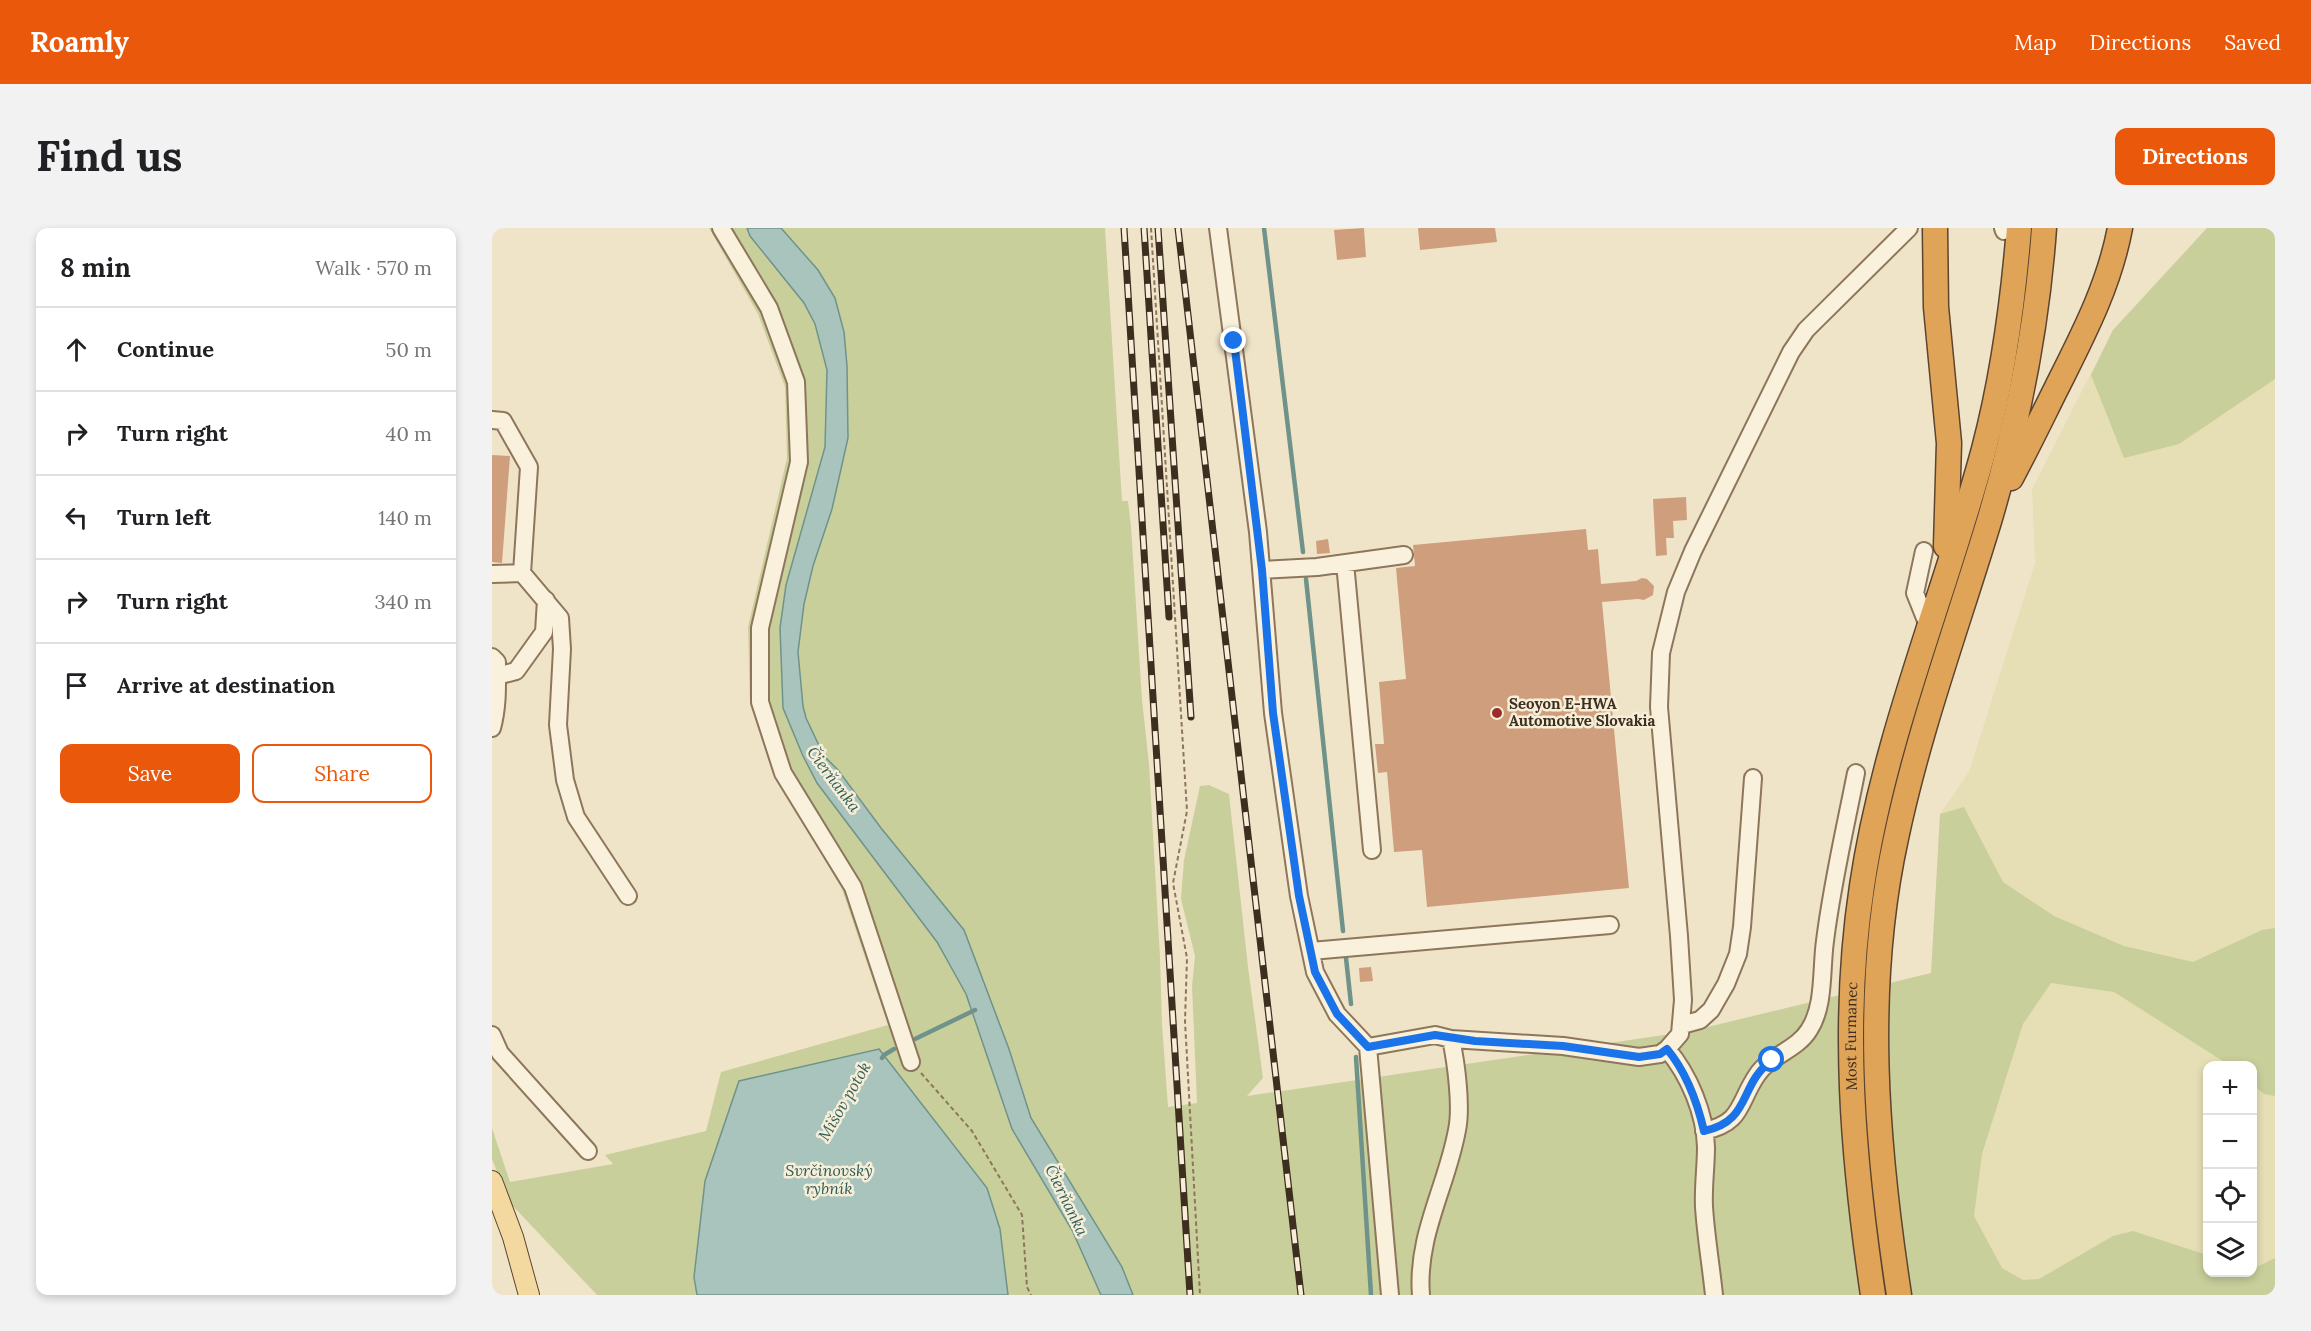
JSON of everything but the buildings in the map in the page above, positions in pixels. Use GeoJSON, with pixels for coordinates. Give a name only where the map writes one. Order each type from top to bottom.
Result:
{"type":"FeatureCollection","features":[{"type":"Feature","properties":{"kind":"highway"},"geometry":{"type":"LineString","coordinates":[[1935,228],[1936,307],[1948,442],[1944,584]]}},
{"type":"Feature","properties":{"kind":"highway"},"geometry":{"type":"LineString","coordinates":[[1990,517],[2025,377],[2036,311],[2044,228]]}},
{"type":"Feature","properties":{"kind":"highway"},"geometry":{"type":"LineString","coordinates":[[1990,517],[2037,429],[2090,321],[2112,265],[2120,228]]}},
{"type":"Feature","properties":{"kind":"highway"},"geometry":{"type":"LineString","coordinates":[[1944,584],[1984,448],[2005,350],[2009,229]]}},
{"type":"Feature","properties":{"kind":"highway","name":"Most Furmanec"},"geometry":{"type":"LineString","coordinates":[[1899,1295],[1888,1222],[1877,1102],[1875,1026],[1879,959],[1887,889],[1895,841],[1923,731],[1990,517]]}},
{"type":"Feature","properties":{"kind":"highway","name":"Most Furmanec"},"geometry":{"type":"LineString","coordinates":[[1873,1295],[1857,1174],[1852,1097],[1851,1024],[1862,887],[1884,780],[1944,584]]}},
{"type":"Feature","properties":{"kind":"main road"},"geometry":{"type":"LineString","coordinates":[[492,1181],[513,1236],[529,1295]]}},
{"type":"Feature","properties":{"kind":"street"},"geometry":{"type":"LineString","coordinates":[[722,228],[769,308],[796,382],[799,462],[760,628],[760,702],[783,773],[853,887],[911,1062]]}},
{"type":"Feature","properties":{"kind":"street"},"geometry":{"type":"LineString","coordinates":[[1218,228],[1262,570],[1273,713],[1299,896],[1315,972],[1337,1014],[1368,1047],[1390,1295]]}},
{"type":"Feature","properties":{"kind":"street"},"geometry":{"type":"LineString","coordinates":[[1368,1047],[1435,1035],[1451,1039],[1563,1046],[1639,1057],[1660,1054],[1680,1034],[1682,1025],[1679,936],[1659,707],[1659,669],[1672,607],[1704,526],[1791,352],[1806,330],[1909,228]]}},
{"type":"Feature","properties":{"kind":"street"},"geometry":{"type":"LineString","coordinates":[[492,420],[504,421],[529,467],[522,573],[560,618],[562,649],[558,726],[568,789],[576,817],[628,896]]}},
{"type":"Feature","properties":{"kind":"street"},"geometry":{"type":"LineString","coordinates":[[1924,551],[1915,593],[1929,628]]}},
{"type":"Feature","properties":{"kind":"street"},"geometry":{"type":"LineString","coordinates":[[1262,570],[1404,555]]}},
{"type":"Feature","properties":{"kind":"street"},"geometry":{"type":"LineString","coordinates":[[1345,563],[1372,850]]}},
{"type":"Feature","properties":{"kind":"street"},"geometry":{"type":"LineString","coordinates":[[492,574],[522,573]]}},
{"type":"Feature","properties":{"kind":"street"},"geometry":{"type":"LineString","coordinates":[[497,676],[516,671],[544,632],[546,600]]}},
{"type":"Feature","properties":{"kind":"street"},"geometry":{"type":"LineString","coordinates":[[492,657],[497,662],[497,708],[492,728]]}},
{"type":"Feature","properties":{"kind":"street"},"geometry":{"type":"LineString","coordinates":[[1704,1131],[1718,1128],[1732,1120],[1763,1066],[1794,1046],[1811,1029],[1818,1006],[1825,939],[1856,773]]}},
{"type":"Feature","properties":{"kind":"street"},"geometry":{"type":"LineString","coordinates":[[1682,1025],[1700,1020],[1711,1010],[1726,984],[1738,954],[1753,778]]}},
{"type":"Feature","properties":{"kind":"street"},"geometry":{"type":"LineString","coordinates":[[1311,951],[1610,925]]}},
{"type":"Feature","properties":{"kind":"street"},"geometry":{"type":"LineString","coordinates":[[492,1035],[500,1053],[588,1151]]}},
{"type":"Feature","properties":{"kind":"street"},"geometry":{"type":"LineString","coordinates":[[1421,1295],[1420,1282],[1425,1239],[1458,1128],[1456,1064],[1451,1039]]}},
{"type":"Feature","properties":{"kind":"street"},"geometry":{"type":"LineString","coordinates":[[1667,1049],[1677,1061],[1691,1088],[1704,1131],[1706,1146],[1705,1214],[1714,1295]]}},
{"type":"Feature","properties":{"kind":"path"},"geometry":{"type":"LineString","coordinates":[[1151,228],[1187,811],[1173,883],[1187,958],[1185,1021],[1200,1295]]}},
{"type":"Feature","properties":{"kind":"path"},"geometry":{"type":"LineString","coordinates":[[911,1062],[972,1131],[1022,1215],[1028,1287],[1031,1295]]}},
{"type":"Feature","properties":{"kind":"shaded area"},"geometry":{"type":"Polygon","coordinates":[[[2207,228],[2275,228],[2275,1295],[1942,1295],[1932,973],[1940,814],[1969,772],[2035,563],[2032,489],[2113,330],[2207,228]]]}},
{"type":"Feature","properties":{"kind":"green space"},"geometry":{"type":"Polygon","coordinates":[[[709,228],[1105,228],[1122,501],[1128,501],[1131,526],[1142,700],[1149,764],[1168,1107],[1197,1103],[1192,986],[1195,956],[1181,899],[1184,860],[1200,786],[1209,785],[1229,794],[1263,1078],[1247,1096],[1691,1031],[1931,973],[1940,814],[1964,807],[2003,882],[2054,916],[2124,946],[2193,962],[2262,930],[2275,928],[2275,1096],[2264,1094],[2257,1088],[2257,1061],[2223,1061],[2114,992],[2051,983],[2023,1024],[1982,1154],[1974,1216],[2002,1268],[2023,1280],[2039,1279],[2113,1236],[2133,1231],[2203,1254],[2203,1277],[2257,1277],[2257,1267],[2275,1258],[2275,1295],[1008,1295],[1000,1229],[705,1181],[694,1277],[697,1295],[597,1295],[510,1203],[492,1159],[492,1128],[510,1182],[613,1164],[605,1155],[706,1131],[721,1072],[888,1025],[842,889],[773,773],[750,704],[748,627],[787,458],[785,387],[758,314],[709,228]]]}},
{"type":"Feature","properties":{"kind":"green space"},"geometry":{"type":"Polygon","coordinates":[[[2207,228],[2275,228],[2275,379],[2179,444],[2124,458],[2091,375],[2113,330],[2207,228]]]}},
{"type":"Feature","properties":{"kind":"water","name":"Čierňanka"},"geometry":{"type":"Polygon","coordinates":[[[747,228],[781,228],[818,270],[835,298],[844,332],[848,438],[832,509],[813,566],[804,604],[798,652],[806,718],[824,756],[838,770],[881,828],[964,930],[1009,1049],[1031,1118],[1122,1267],[1133,1295],[1101,1295],[1072,1230],[1012,1129],[966,994],[937,942],[817,783],[783,708],[780,628],[786,585],[825,447],[827,370],[815,324],[804,303],[750,236],[747,228]]]}},
{"type":"Feature","properties":{"kind":"water","name":"Svrčinovský rybník"},"geometry":{"type":"Polygon","coordinates":[[[879,1049],[987,1188],[1000,1229],[1008,1295],[697,1295],[694,1277],[705,1181],[739,1081],[879,1049]]]}},
{"type":"Feature","properties":{"kind":"waterway"},"geometry":{"type":"LineString","coordinates":[[1264,228],[1303,552]]}},
{"type":"Feature","properties":{"kind":"waterway"},"geometry":{"type":"LineString","coordinates":[[1306,579],[1343,931]]}},
{"type":"Feature","properties":{"kind":"waterway"},"geometry":{"type":"LineString","coordinates":[[1346,958],[1351,1004]]}},
{"type":"Feature","properties":{"kind":"waterway","name":"Mišov potok"},"geometry":{"type":"LineString","coordinates":[[915,1039],[975,1010]]}},
{"type":"Feature","properties":{"kind":"waterway","name":"Mišov potok"},"geometry":{"type":"LineString","coordinates":[[882,1058],[894,1049]]}},
{"type":"Feature","properties":{"kind":"waterway"},"geometry":{"type":"LineString","coordinates":[[1356,1057],[1371,1295]]}},
{"type":"Feature","properties":{"kind":"railway"},"geometry":{"type":"LineString","coordinates":[[1124,228],[1190,1295]]}},
{"type":"Feature","properties":{"kind":"railway"},"geometry":{"type":"LineString","coordinates":[[1144,228],[1169,617]]}},
{"type":"Feature","properties":{"kind":"railway"},"geometry":{"type":"LineString","coordinates":[[1158,228],[1191,717]]}},
{"type":"Feature","properties":{"kind":"railway"},"geometry":{"type":"LineString","coordinates":[[1178,228],[1301,1295]]}},
{"type":"Feature","properties":{"kind":"place","name":"Seoyon E-HWA Automotive Slovakia"},"geometry":{"type":"Point","coordinates":[1497,713]}},
{"type":"Feature","properties":{"kind":"route"},"geometry":{"type":"LineString","coordinates":[[1234,341],[1262,570],[1273,713],[1299,896],[1315,972],[1337,1014],[1368,1047],[1435,1035],[1451,1039],[1563,1046],[1639,1057],[1660,1054],[1667,1049],[1677,1061],[1691,1088],[1704,1131],[1718,1128],[1732,1120],[1756,1076],[1763,1066],[1772,1060]]}}]}
